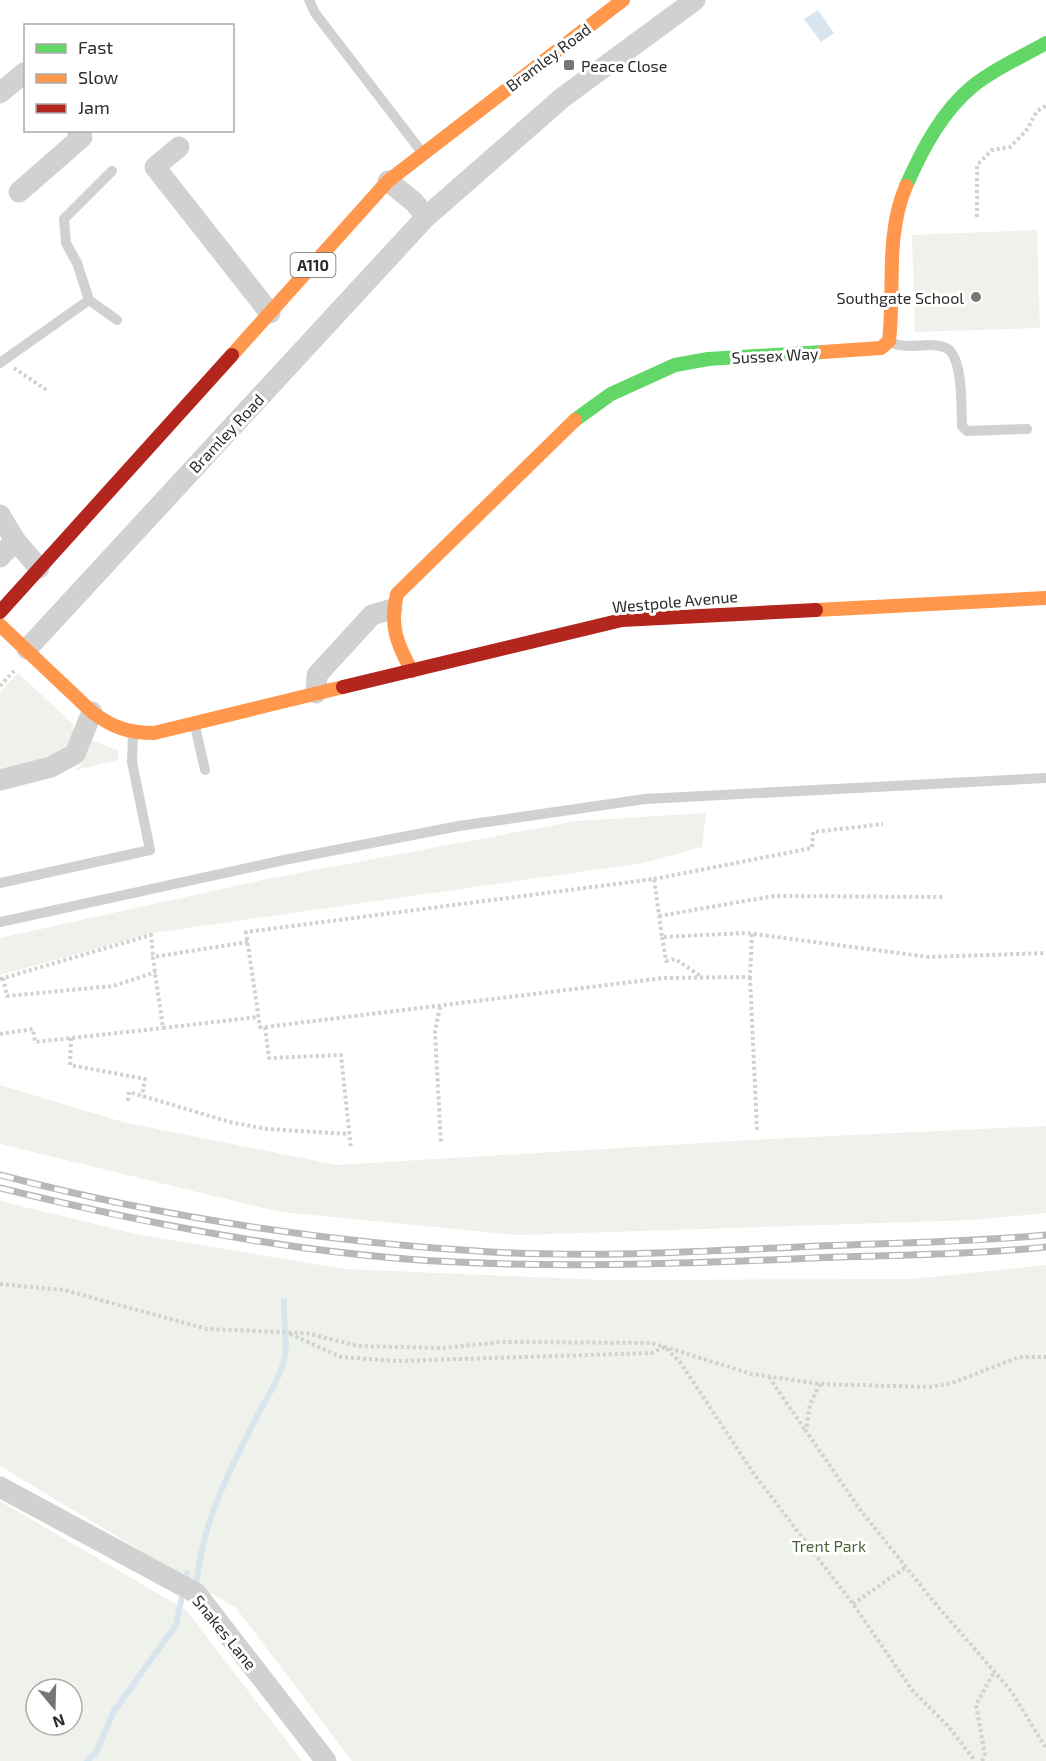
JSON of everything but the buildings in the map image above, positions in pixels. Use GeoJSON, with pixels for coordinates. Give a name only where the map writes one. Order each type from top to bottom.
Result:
{"type":"FeatureCollection","features":[{"type":"Feature","properties":{"kind":"street","name":"Bramley Road"},"geometry":{"type":"LineString","coordinates":[[0,612],[388,181],[422,152],[623,0]]}},
{"type":"Feature","properties":{"kind":"street","name":"Bramley Road"},"geometry":{"type":"LineString","coordinates":[[22,658],[426,218],[562,98],[695,0]]}},
{"type":"Feature","properties":{"kind":"street"},"geometry":{"type":"LineString","coordinates":[[889,341],[892,319],[893,229],[898,202],[942,118],[973,86],[1046,44]]}},
{"type":"Feature","properties":{"kind":"street"},"geometry":{"type":"LineString","coordinates":[[0,93],[24,73]]}},
{"type":"Feature","properties":{"kind":"street"},"geometry":{"type":"LineString","coordinates":[[19,192],[82,137],[78,132]]}},
{"type":"Feature","properties":{"kind":"street"},"geometry":{"type":"LineString","coordinates":[[179,147],[155,167],[270,313]]}},
{"type":"Feature","properties":{"kind":"street"},"geometry":{"type":"LineString","coordinates":[[388,181],[414,202],[426,218]]}},
{"type":"Feature","properties":{"kind":"street","name":"Sussex Way"},"geometry":{"type":"LineString","coordinates":[[392,609],[397,594],[530,461],[582,414],[611,394],[675,365],[708,359],[871,350],[881,348],[889,341]]}},
{"type":"Feature","properties":{"kind":"street"},"geometry":{"type":"LineString","coordinates":[[0,515],[15,540],[39,568]]}},
{"type":"Feature","properties":{"kind":"street"},"geometry":{"type":"LineString","coordinates":[[0,557],[15,540]]}},
{"type":"Feature","properties":{"kind":"street","name":"Westpole Avenue"},"geometry":{"type":"LineString","coordinates":[[316,693],[633,618],[1046,598]]}},
{"type":"Feature","properties":{"kind":"street"},"geometry":{"type":"LineString","coordinates":[[0,625],[22,658],[115,729],[133,733],[154,732],[316,693],[317,675],[372,615],[392,609],[392,630],[396,646],[412,671]]}},
{"type":"Feature","properties":{"kind":"street"},"geometry":{"type":"LineString","coordinates":[[0,780],[51,767],[75,754],[92,712]]}},
{"type":"Feature","properties":{"kind":"street","name":"Snakes Lane"},"geometry":{"type":"LineString","coordinates":[[0,1487],[196,1593],[326,1761]]}},
{"type":"Feature","properties":{"kind":"lane"},"geometry":{"type":"LineString","coordinates":[[309,0],[315,13],[422,152]]}},
{"type":"Feature","properties":{"kind":"lane"},"geometry":{"type":"LineString","coordinates":[[112,171],[64,219],[66,243],[77,263],[88,300],[117,320]]}},
{"type":"Feature","properties":{"kind":"lane"},"geometry":{"type":"LineString","coordinates":[[2,362],[88,300]]}},
{"type":"Feature","properties":{"kind":"lane"},"geometry":{"type":"LineString","coordinates":[[889,341],[903,348],[944,346],[952,352],[958,363],[962,426],[967,431],[1027,429]]}},
{"type":"Feature","properties":{"kind":"lane"},"geometry":{"type":"LineString","coordinates":[[194,722],[205,770]]}},
{"type":"Feature","properties":{"kind":"lane"},"geometry":{"type":"LineString","coordinates":[[0,883],[150,850],[132,762],[133,733]]}},
{"type":"Feature","properties":{"kind":"lane"},"geometry":{"type":"LineString","coordinates":[[0,922],[284,860],[459,826],[645,799],[1046,778]]}},
{"type":"Feature","properties":{"kind":"path"},"geometry":{"type":"LineString","coordinates":[[977,217],[977,165],[992,150],[1010,147],[1026,131],[1037,111],[1046,106]]}},
{"type":"Feature","properties":{"kind":"path"},"geometry":{"type":"LineString","coordinates":[[2,362],[48,391]]}},
{"type":"Feature","properties":{"kind":"path"},"geometry":{"type":"LineString","coordinates":[[0,686],[22,658]]}},
{"type":"Feature","properties":{"kind":"path"},"geometry":{"type":"LineString","coordinates":[[750,977],[663,978],[440,1008],[260,1027],[246,932],[654,879],[812,848],[813,832],[883,824]]}},
{"type":"Feature","properties":{"kind":"path"},"geometry":{"type":"LineString","coordinates":[[654,879],[666,961],[675,959],[702,977]]}},
{"type":"Feature","properties":{"kind":"path"},"geometry":{"type":"LineString","coordinates":[[659,916],[774,896],[943,897]]}},
{"type":"Feature","properties":{"kind":"path"},"geometry":{"type":"LineString","coordinates":[[662,937],[752,934],[929,957],[1046,953]]}},
{"type":"Feature","properties":{"kind":"path"},"geometry":{"type":"LineString","coordinates":[[752,934],[750,977],[757,1130]]}},
{"type":"Feature","properties":{"kind":"path"},"geometry":{"type":"LineString","coordinates":[[156,972],[113,986],[7,996],[2,979],[151,935],[153,957],[156,972],[163,1028]]}},
{"type":"Feature","properties":{"kind":"path"},"geometry":{"type":"LineString","coordinates":[[153,957],[248,942]]}},
{"type":"Feature","properties":{"kind":"path"},"geometry":{"type":"LineString","coordinates":[[440,1008],[435,1031],[441,1144]]}},
{"type":"Feature","properties":{"kind":"path"},"geometry":{"type":"LineString","coordinates":[[0,1034],[33,1029],[35,1042],[258,1017]]}},
{"type":"Feature","properties":{"kind":"path"},"geometry":{"type":"LineString","coordinates":[[266,1027],[269,1058],[341,1055],[351,1149]]}},
{"type":"Feature","properties":{"kind":"path"},"geometry":{"type":"LineString","coordinates":[[71,1038],[70,1065],[145,1079],[142,1095]]}},
{"type":"Feature","properties":{"kind":"path"},"geometry":{"type":"LineString","coordinates":[[128,1101],[129,1092],[230,1122],[267,1129],[349,1134]]}},
{"type":"Feature","properties":{"kind":"path"},"geometry":{"type":"LineString","coordinates":[[0,1284],[64,1290],[207,1329],[306,1333],[358,1346],[442,1348],[502,1342],[652,1343],[769,1377],[820,1384],[930,1387],[952,1383],[1019,1357],[1046,1357]]}},
{"type":"Feature","properties":{"kind":"path"},"geometry":{"type":"LineString","coordinates":[[289,1333],[341,1357],[398,1361],[652,1353],[665,1347]]}},
{"type":"Feature","properties":{"kind":"path"},"geometry":{"type":"LineString","coordinates":[[665,1347],[680,1362],[754,1474],[854,1604],[913,1691],[950,1727],[975,1761]]}},
{"type":"Feature","properties":{"kind":"path"},"geometry":{"type":"LineString","coordinates":[[769,1377],[861,1511],[1011,1691],[1046,1748]]}},
{"type":"Feature","properties":{"kind":"path"},"geometry":{"type":"LineString","coordinates":[[806,1431],[810,1404],[820,1384]]}},
{"type":"Feature","properties":{"kind":"path"},"geometry":{"type":"LineString","coordinates":[[854,1604],[906,1567]]}},
{"type":"Feature","properties":{"kind":"path"},"geometry":{"type":"LineString","coordinates":[[982,1761],[985,1755],[976,1705],[994,1672]]}},
{"type":"Feature","properties":{"kind":"green space"},"geometry":{"type":"Polygon","coordinates":[[[1037,230],[1040,328],[915,332],[912,235],[1037,230]]]}},
{"type":"Feature","properties":{"kind":"green space"},"geometry":{"type":"Polygon","coordinates":[[[18,673],[73,724],[72,736],[66,745],[47,758],[0,770],[0,692],[18,673]]]}},
{"type":"Feature","properties":{"kind":"green space"},"geometry":{"type":"Polygon","coordinates":[[[94,741],[118,750],[118,760],[75,770],[82,764],[91,742],[94,741]]]}},
{"type":"Feature","properties":{"kind":"green space"},"geometry":{"type":"Polygon","coordinates":[[[706,813],[702,847],[643,863],[153,933],[0,975],[0,938],[267,879],[576,821],[706,813]]]}},
{"type":"Feature","properties":{"kind":"green space"},"geometry":{"type":"Polygon","coordinates":[[[0,1085],[123,1122],[337,1165],[769,1139],[1046,1126],[1046,1213],[973,1220],[518,1235],[280,1212],[0,1144],[0,1085]]]}},
{"type":"Feature","properties":{"kind":"green space","name":"Trent Park"},"geometry":{"type":"Polygon","coordinates":[[[0,1201],[140,1235],[344,1269],[603,1280],[912,1279],[1046,1265],[1046,1761],[352,1761],[236,1608],[0,1466],[0,1201]]]}},
{"type":"Feature","properties":{"kind":"green space"},"geometry":{"type":"Polygon","coordinates":[[[0,1501],[186,1610],[302,1761],[0,1761],[0,1501]]]}},
{"type":"Feature","properties":{"kind":"shaded area"},"geometry":{"type":"Polygon","coordinates":[[[818,10],[834,33],[821,42],[804,19],[818,10]]]}},
{"type":"Feature","properties":{"kind":"waterway"},"geometry":{"type":"LineString","coordinates":[[196,1587],[204,1542],[217,1502],[234,1462],[283,1364],[286,1341],[284,1301]]}},
{"type":"Feature","properties":{"kind":"waterway"},"geometry":{"type":"LineString","coordinates":[[87,1761],[96,1753],[114,1711],[176,1625],[187,1573]]}},
{"type":"Feature","properties":{"kind":"railway"},"geometry":{"type":"LineString","coordinates":[[0,1175],[121,1203],[243,1226],[367,1242],[491,1252],[655,1253],[961,1241],[1046,1235]]}},
{"type":"Feature","properties":{"kind":"railway"},"geometry":{"type":"LineString","coordinates":[[0,1188],[202,1232],[304,1248],[457,1262],[559,1265],[661,1264],[959,1253],[1046,1247]]}},
{"type":"Feature","properties":{"kind":"traffic: fast"},"geometry":{"type":"LineString","coordinates":[[906,186],[942,119],[962,96],[990,74],[1046,43]]}},
{"type":"Feature","properties":{"kind":"traffic: fast"},"geometry":{"type":"LineString","coordinates":[[575,420],[611,394],[675,365],[708,359],[823,352]]}},
{"type":"Feature","properties":{"kind":"traffic: slow"},"geometry":{"type":"LineString","coordinates":[[232,355],[388,181],[623,0]]}},
{"type":"Feature","properties":{"kind":"traffic: slow"},"geometry":{"type":"LineString","coordinates":[[823,352],[881,348],[889,341],[895,224],[906,186]]}},
{"type":"Feature","properties":{"kind":"traffic: slow"},"geometry":{"type":"LineString","coordinates":[[412,671],[402,652],[394,625],[397,594],[575,420]]}},
{"type":"Feature","properties":{"kind":"traffic: slow"},"geometry":{"type":"LineString","coordinates":[[816,610],[1046,598]]}},
{"type":"Feature","properties":{"kind":"traffic: slow"},"geometry":{"type":"LineString","coordinates":[[0,625],[92,712],[106,722],[136,732],[154,733],[343,687]]}},
{"type":"Feature","properties":{"kind":"traffic: jam"},"geometry":{"type":"LineString","coordinates":[[0,612],[232,355]]}},
{"type":"Feature","properties":{"kind":"traffic: jam"},"geometry":{"type":"LineString","coordinates":[[343,687],[622,620],[816,610]]}},
{"type":"Feature","properties":{"kind":"place","name":"Peace Close"},"geometry":{"type":"Point","coordinates":[569,65]}},
{"type":"Feature","properties":{"kind":"place","name":"Southgate School"},"geometry":{"type":"Point","coordinates":[976,297]}}]}
